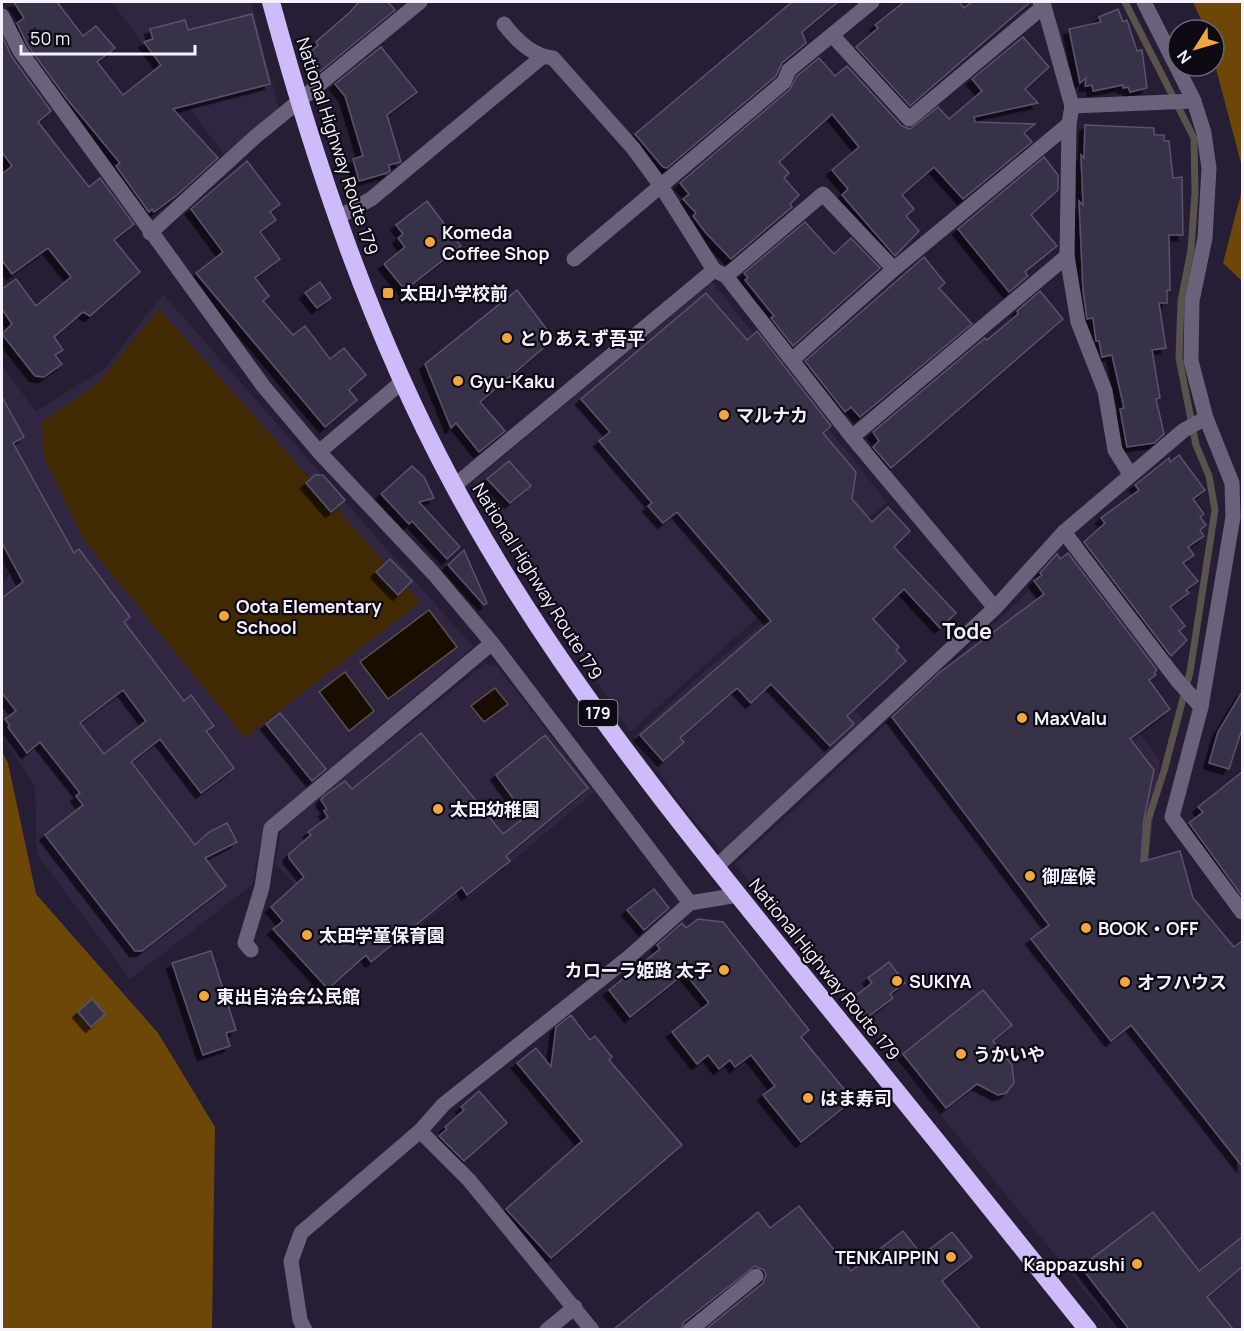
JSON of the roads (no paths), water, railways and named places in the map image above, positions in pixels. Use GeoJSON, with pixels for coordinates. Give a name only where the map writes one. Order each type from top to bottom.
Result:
{"type":"FeatureCollection","features":[{"type":"Feature","properties":{"kind":"highway","name":"National Highway Route 179"},"geometry":{"type":"LineString","coordinates":[[271,2],[298,102],[337,218],[403,381],[454,486],[498,560],[581,690],[621,746],[738,895],[1088,1329]]}},
{"type":"Feature","properties":{"kind":"street"},"geometry":{"type":"LineString","coordinates":[[150,233],[201,184],[420,2]]}},
{"type":"Feature","properties":{"kind":"street"},"geometry":{"type":"LineString","coordinates":[[574,259],[783,82],[789,70],[872,2]]}},
{"type":"Feature","properties":{"kind":"street"},"geometry":{"type":"LineString","coordinates":[[1144,2],[1194,100],[1204,133],[1209,168],[1205,238],[1192,301],[1191,361],[1206,418],[1232,483],[1233,517],[1201,707],[1172,817],[1242,912]]}},
{"type":"Feature","properties":{"kind":"street"},"geometry":{"type":"LineString","coordinates":[[832,36],[909,119],[1042,4],[1072,106],[1069,124],[1067,256],[1078,322],[1105,391],[1115,450],[1131,474]]}},
{"type":"Feature","properties":{"kind":"street"},"geometry":{"type":"LineString","coordinates":[[2,16],[20,51],[264,387],[319,452],[434,574],[492,644],[690,903]]}},
{"type":"Feature","properties":{"kind":"street"},"geometry":{"type":"LineString","coordinates":[[504,24],[513,36],[542,57],[553,58],[633,148],[720,273],[793,359],[852,437],[995,608]]}},
{"type":"Feature","properties":{"kind":"street"},"geometry":{"type":"LineString","coordinates":[[337,218],[371,199],[542,57]]}},
{"type":"Feature","properties":{"kind":"street"},"geometry":{"type":"LineString","coordinates":[[1072,106],[1194,100]]}},
{"type":"Feature","properties":{"kind":"street"},"geometry":{"type":"LineString","coordinates":[[793,359],[894,269],[1069,124]]}},
{"type":"Feature","properties":{"kind":"street"},"geometry":{"type":"LineString","coordinates":[[454,486],[720,273],[823,194],[894,269]]}},
{"type":"Feature","properties":{"kind":"street"},"geometry":{"type":"LineString","coordinates":[[852,437],[1067,256]]}},
{"type":"Feature","properties":{"kind":"street"},"geometry":{"type":"LineString","coordinates":[[319,452],[403,381]]}},
{"type":"Feature","properties":{"kind":"street"},"geometry":{"type":"LineString","coordinates":[[716,867],[995,608],[1064,532],[1184,430],[1206,418]]}},
{"type":"Feature","properties":{"kind":"street"},"geometry":{"type":"LineString","coordinates":[[1064,532],[1177,680],[1201,707]]}},
{"type":"Feature","properties":{"kind":"street"},"geometry":{"type":"LineString","coordinates":[[251,950],[245,944],[262,887],[271,828],[492,644]]}},
{"type":"Feature","properties":{"kind":"street"},"geometry":{"type":"LineString","coordinates":[[305,1329],[300,1320],[291,1261],[302,1233],[420,1131],[444,1104],[629,957],[690,903],[738,895]]}},
{"type":"Feature","properties":{"kind":"street"},"geometry":{"type":"LineString","coordinates":[[420,1131],[469,1180],[592,1329]]}},
{"type":"Feature","properties":{"kind":"street"},"geometry":{"type":"LineString","coordinates":[[690,1329],[756,1276]]}},
{"type":"Feature","properties":{"kind":"street"},"geometry":{"type":"LineString","coordinates":[[547,1329],[575,1307]]}},
{"type":"Feature","properties":{"kind":"waterway"},"geometry":{"type":"LineString","coordinates":[[1125,2],[1194,138],[1195,193],[1191,250],[1181,301],[1179,358],[1196,445],[1209,476],[1215,510],[1190,672],[1164,771],[1148,820],[1144,867]]}},
{"type":"Feature","properties":{"kind":"place","name":"Komeda Coffee Shop"},"geometry":{"type":"Point","coordinates":[430,242]}},
{"type":"Feature","properties":{"kind":"place","name":"太田小学校前"},"geometry":{"type":"Point","coordinates":[388,293]}},
{"type":"Feature","properties":{"kind":"place","name":"とりあえず吾平"},"geometry":{"type":"Point","coordinates":[507,338]}},
{"type":"Feature","properties":{"kind":"place","name":"Gyu-Kaku"},"geometry":{"type":"Point","coordinates":[458,381]}},
{"type":"Feature","properties":{"kind":"place","name":"マルナカ"},"geometry":{"type":"Point","coordinates":[724,415]}},
{"type":"Feature","properties":{"kind":"place","name":"Oota Elementary School"},"geometry":{"type":"Point","coordinates":[224,616]}},
{"type":"Feature","properties":{"kind":"place","name":"MaxValu"},"geometry":{"type":"Point","coordinates":[1022,718]}},
{"type":"Feature","properties":{"kind":"place","name":"太田幼稚園"},"geometry":{"type":"Point","coordinates":[438,809]}},
{"type":"Feature","properties":{"kind":"place","name":"御座候"},"geometry":{"type":"Point","coordinates":[1030,876]}},
{"type":"Feature","properties":{"kind":"place","name":"BOOK・OFF"},"geometry":{"type":"Point","coordinates":[1086,928]}},
{"type":"Feature","properties":{"kind":"place","name":"太田学童保育園"},"geometry":{"type":"Point","coordinates":[307,935]}},
{"type":"Feature","properties":{"kind":"place","name":"カローラ姫路 太子"},"geometry":{"type":"Point","coordinates":[724,970]}},
{"type":"Feature","properties":{"kind":"place","name":"SUKIYA"},"geometry":{"type":"Point","coordinates":[897,981]}},
{"type":"Feature","properties":{"kind":"place","name":"オフハウス"},"geometry":{"type":"Point","coordinates":[1125,982]}},
{"type":"Feature","properties":{"kind":"place","name":"東出自治会公民館"},"geometry":{"type":"Point","coordinates":[204,996]}},
{"type":"Feature","properties":{"kind":"place","name":"うかいや"},"geometry":{"type":"Point","coordinates":[961,1054]}},
{"type":"Feature","properties":{"kind":"place","name":"はま寿司"},"geometry":{"type":"Point","coordinates":[808,1098]}},
{"type":"Feature","properties":{"kind":"place","name":"TENKAIPPIN"},"geometry":{"type":"Point","coordinates":[951,1257]}},
{"type":"Feature","properties":{"kind":"place","name":"Kappazushi"},"geometry":{"type":"Point","coordinates":[1137,1264]}},
{"type":"Feature","properties":{"kind":"district","name":"Tode"},"geometry":{"type":"Point","coordinates":[967,631]}}]}
